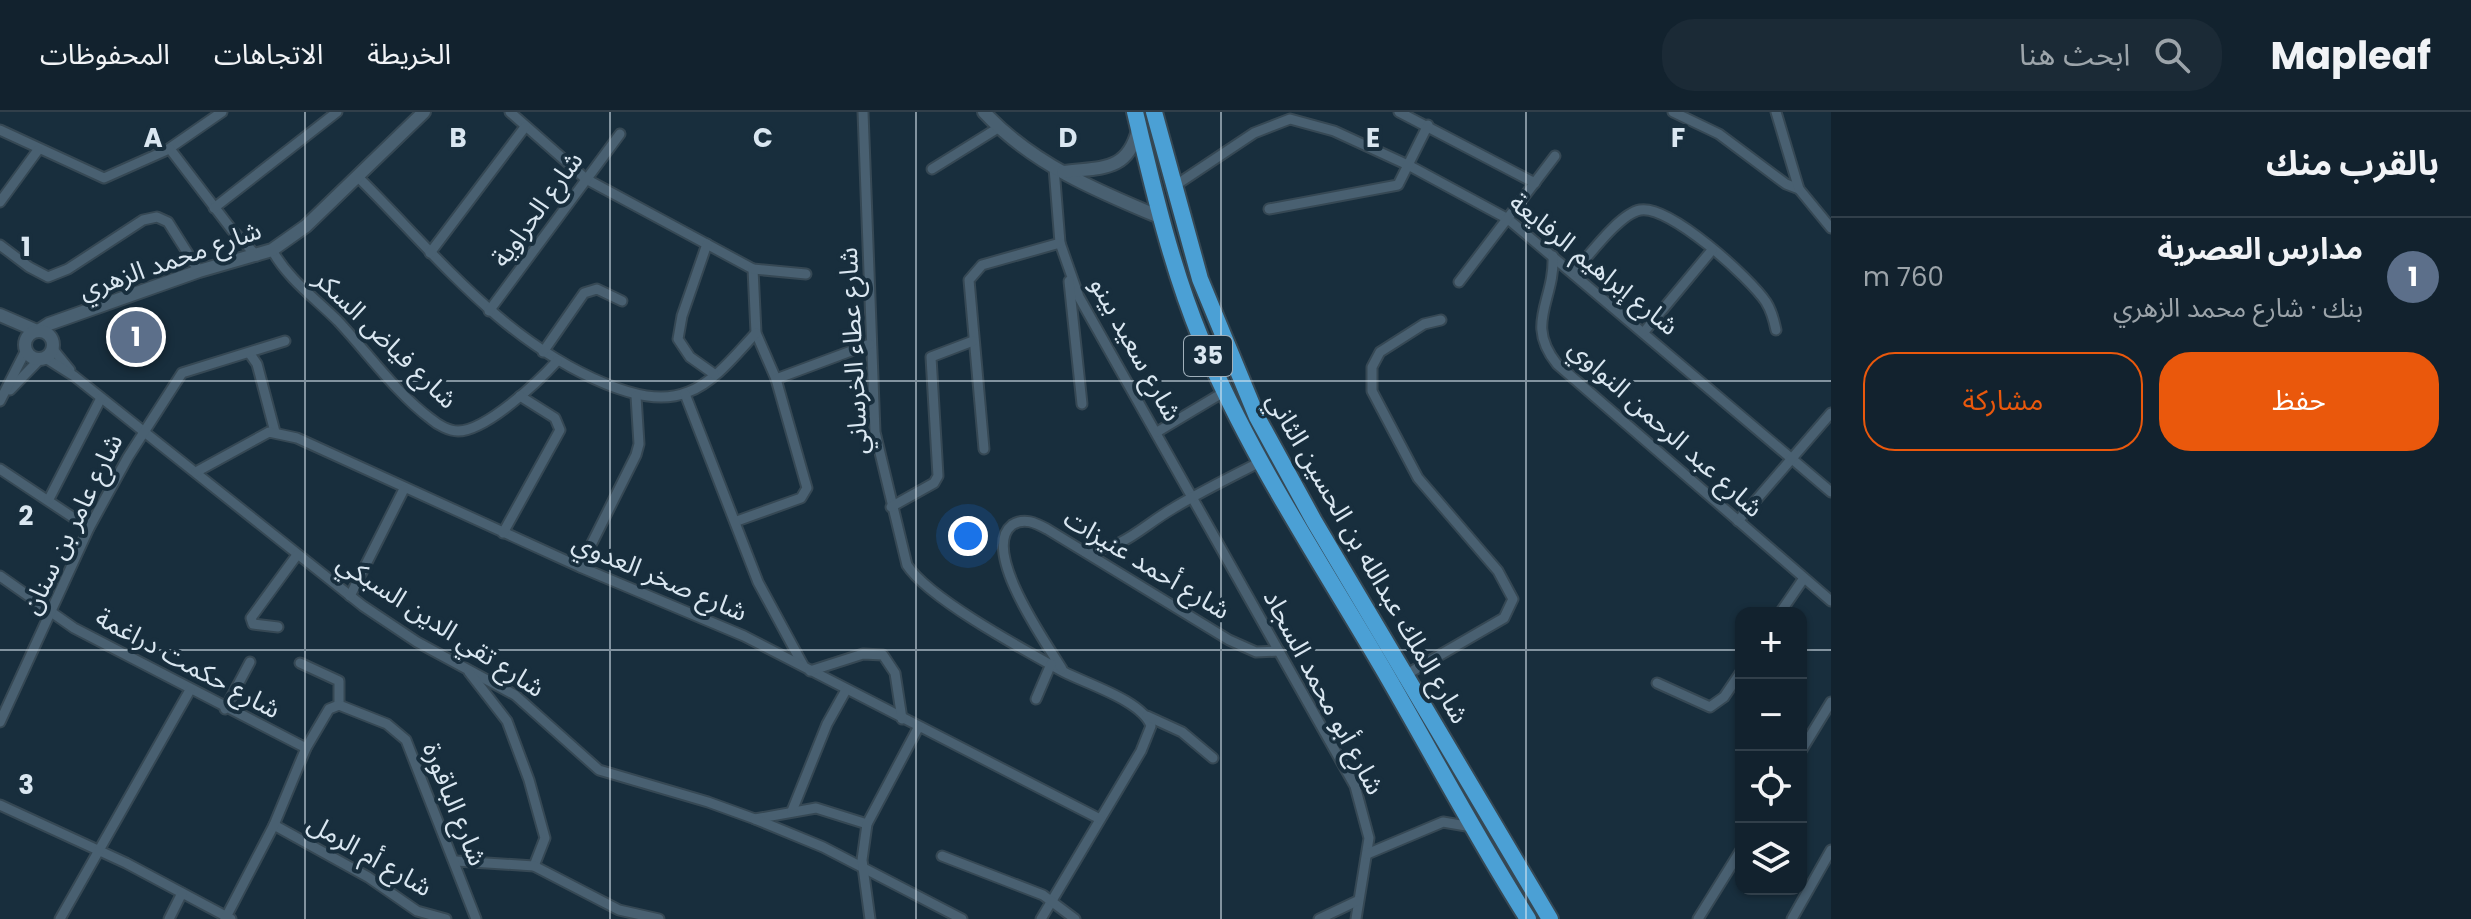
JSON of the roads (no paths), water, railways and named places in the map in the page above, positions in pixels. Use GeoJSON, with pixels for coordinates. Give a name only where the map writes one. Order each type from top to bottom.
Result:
{"type":"FeatureCollection","features":[{"type":"Feature","properties":{"kind":"highway","name":"شارع الملك عبدالله بن الحسين الثاني"},"geometry":{"type":"LineString","coordinates":[[1154,112],[1173,187],[1213,315],[1257,417],[1399,679],[1457,800],[1528,919]]}},
{"type":"Feature","properties":{"kind":"highway","name":"شارع الملك عبدالله بن الحسين الثاني"},"geometry":{"type":"LineString","coordinates":[[1137,120],[1162,218],[1200,337],[1260,462],[1550,919]]}},
{"type":"Feature","properties":{"kind":"street"},"geometry":{"type":"LineString","coordinates":[[0,130],[104,178],[170,149],[222,112]]}},
{"type":"Feature","properties":{"kind":"street"},"geometry":{"type":"LineString","coordinates":[[214,208],[337,112]]}},
{"type":"Feature","properties":{"kind":"street","name":"شارع محمد الزهري"},"geometry":{"type":"LineString","coordinates":[[38,331],[199,271],[272,250],[306,226],[424,112]]}},
{"type":"Feature","properties":{"kind":"street"},"geometry":{"type":"LineString","coordinates":[[510,112],[586,179],[753,269],[806,274]]}},
{"type":"Feature","properties":{"kind":"street","name":"شارع عطاء الخرساني"},"geometry":{"type":"LineString","coordinates":[[863,112],[875,432],[903,556],[916,577],[970,616],[1064,672],[1182,732],[1213,758]]}},
{"type":"Feature","properties":{"kind":"street"},"geometry":{"type":"LineString","coordinates":[[984,112],[1022,149],[1058,170],[1162,218]]}},
{"type":"Feature","properties":{"kind":"street"},"geometry":{"type":"LineString","coordinates":[[1399,112],[1535,183]]}},
{"type":"Feature","properties":{"kind":"street"},"geometry":{"type":"LineString","coordinates":[[1673,112],[1719,134],[1786,184],[1799,189]]}},
{"type":"Feature","properties":{"kind":"street"},"geometry":{"type":"LineString","coordinates":[[1776,112],[1799,189],[1831,228]]}},
{"type":"Feature","properties":{"kind":"street","name":"شارع إبراهيم الرفايعة"},"geometry":{"type":"LineString","coordinates":[[1173,187],[1283,116],[1315,124],[1410,166],[1508,219],[1831,492]]}},
{"type":"Feature","properties":{"kind":"street"},"geometry":{"type":"LineString","coordinates":[[1058,170],[1116,164],[1131,152],[1137,120]]}},
{"type":"Feature","properties":{"kind":"street"},"geometry":{"type":"LineString","coordinates":[[1269,209],[1394,186],[1410,166],[1428,125]]}},
{"type":"Feature","properties":{"kind":"street"},"geometry":{"type":"LineString","coordinates":[[430,253],[525,127]]}},
{"type":"Feature","properties":{"kind":"street"},"geometry":{"type":"LineString","coordinates":[[932,169],[998,128]]}},
{"type":"Feature","properties":{"kind":"street","name":"شارع الحراوية"},"geometry":{"type":"LineString","coordinates":[[489,311],[620,134]]}},
{"type":"Feature","properties":{"kind":"street"},"geometry":{"type":"LineString","coordinates":[[170,149],[214,208],[257,256]]}},
{"type":"Feature","properties":{"kind":"street"},"geometry":{"type":"LineString","coordinates":[[0,202],[38,150]]}},
{"type":"Feature","properties":{"kind":"street"},"geometry":{"type":"LineString","coordinates":[[1459,282],[1555,156]]}},
{"type":"Feature","properties":{"kind":"street","name":"شارع سعيد بينو"},"geometry":{"type":"LineString","coordinates":[[1058,170],[1060,243],[1068,270],[1090,319],[1193,497]]}},
{"type":"Feature","properties":{"kind":"street"},"geometry":{"type":"LineString","coordinates":[[357,176],[489,311],[557,361],[636,396],[685,394],[714,374],[756,333]]}},
{"type":"Feature","properties":{"kind":"street"},"geometry":{"type":"LineString","coordinates":[[1574,272],[1621,222],[1639,210],[1650,209],[1675,219],[1757,291],[1767,303],[1776,330]]}},
{"type":"Feature","properties":{"kind":"street"},"geometry":{"type":"LineString","coordinates":[[0,245],[48,277],[59,274],[143,220],[157,217],[168,222],[199,271]]}},
{"type":"Feature","properties":{"kind":"street"},"geometry":{"type":"LineString","coordinates":[[984,449],[968,290],[975,269],[1060,243]]}},
{"type":"Feature","properties":{"kind":"street"},"geometry":{"type":"LineString","coordinates":[[707,244],[682,316],[678,339],[690,357],[714,374]]}},
{"type":"Feature","properties":{"kind":"street","name":"شارع فياض السكر"},"geometry":{"type":"LineString","coordinates":[[272,250],[285,272],[337,321],[418,408],[439,425],[458,431],[467,429],[520,396],[557,361]]}},
{"type":"Feature","properties":{"kind":"street"},"geometry":{"type":"LineString","coordinates":[[1644,332],[1712,250]]}},
{"type":"Feature","properties":{"kind":"street","name":"شارع عبد الرحمن النواوي"},"geometry":{"type":"LineString","coordinates":[[1553,256],[1551,287],[1539,327],[1546,351],[1576,382],[1831,601]]}},
{"type":"Feature","properties":{"kind":"street"},"geometry":{"type":"LineString","coordinates":[[737,521],[801,498],[806,492],[776,379],[756,333],[753,269]]}},
{"type":"Feature","properties":{"kind":"street"},"geometry":{"type":"LineString","coordinates":[[1068,270],[1082,404]]}},
{"type":"Feature","properties":{"kind":"street"},"geometry":{"type":"LineString","coordinates":[[543,352],[584,293],[597,289],[622,301]]}},
{"type":"Feature","properties":{"kind":"street"},"geometry":{"type":"LineString","coordinates":[[0,316],[49,335],[48,352],[1,400]]}},
{"type":"Feature","properties":{"kind":"street"},"geometry":{"type":"LineString","coordinates":[[0,316],[32,357],[48,352]]}},
{"type":"Feature","properties":{"kind":"street","name":"شارع محمد الزهري"},"geometry":{"type":"LineString","coordinates":[[48,352],[71,318]]}},
{"type":"Feature","properties":{"kind":"street"},"geometry":{"type":"LineString","coordinates":[[1399,679],[1504,618],[1513,599],[1498,571],[1418,478],[1372,391],[1372,367],[1380,352],[1424,324],[1441,320]]}},
{"type":"Feature","properties":{"kind":"street"},"geometry":{"type":"LineString","coordinates":[[1,400],[26,348],[28,337],[38,331]]}},
{"type":"Feature","properties":{"kind":"street","name":"شارع عامر بن سنان"},"geometry":{"type":"LineString","coordinates":[[0,722],[89,528],[142,433],[187,369],[250,354],[285,341]]}},
{"type":"Feature","properties":{"kind":"street"},"geometry":{"type":"LineString","coordinates":[[891,507],[934,483],[938,476],[931,357],[973,341]]}},
{"type":"Feature","properties":{"kind":"street"},"geometry":{"type":"LineString","coordinates":[[776,379],[870,344]]}},
{"type":"Feature","properties":{"kind":"street","name":"شارع تقي الدين السبكي"},"geometry":{"type":"LineString","coordinates":[[48,352],[142,433],[196,472],[350,596],[401,632],[526,703],[599,770],[755,819],[823,847],[962,919]]}},
{"type":"Feature","properties":{"kind":"street"},"geometry":{"type":"LineString","coordinates":[[196,472],[262,435],[275,432],[257,364],[250,354]]}},
{"type":"Feature","properties":{"kind":"street"},"geometry":{"type":"LineString","coordinates":[[1157,432],[1224,392]]}},
{"type":"Feature","properties":{"kind":"street"},"geometry":{"type":"LineString","coordinates":[[685,394],[771,610],[807,669],[863,654],[883,655],[895,673],[902,719]]}},
{"type":"Feature","properties":{"kind":"street"},"geometry":{"type":"LineString","coordinates":[[503,533],[560,430],[555,418],[520,396]]}},
{"type":"Feature","properties":{"kind":"street"},"geometry":{"type":"LineString","coordinates":[[580,567],[636,455],[639,444],[636,396]]}},
{"type":"Feature","properties":{"kind":"street"},"geometry":{"type":"LineString","coordinates":[[49,499],[101,398]]}},
{"type":"Feature","properties":{"kind":"street"},"geometry":{"type":"LineString","coordinates":[[1738,521],[1831,413]]}},
{"type":"Feature","properties":{"kind":"street","name":"شارع صخر العدوي"},"geometry":{"type":"LineString","coordinates":[[275,432],[297,438],[580,567],[730,629],[1100,819]]}},
{"type":"Feature","properties":{"kind":"street"},"geometry":{"type":"LineString","coordinates":[[1082,551],[1101,551],[1126,542],[1193,497],[1260,462]]}},
{"type":"Feature","properties":{"kind":"street"},"geometry":{"type":"LineString","coordinates":[[0,469],[89,528]]}},
{"type":"Feature","properties":{"kind":"street"},"geometry":{"type":"LineString","coordinates":[[350,596],[404,489]]}},
{"type":"Feature","properties":{"kind":"street","name":"شارع أبو محمد السجاد"},"geometry":{"type":"LineString","coordinates":[[1193,497],[1355,786],[1369,838],[1356,919]]}},
{"type":"Feature","properties":{"kind":"street","name":"شارع أحمد عنيزات"},"geometry":{"type":"LineString","coordinates":[[1064,672],[1011,578],[1002,542],[1012,525],[1029,521],[1229,640],[1256,652],[1279,651]]}},
{"type":"Feature","properties":{"kind":"street"},"geometry":{"type":"LineString","coordinates":[[278,627],[253,624],[251,618],[297,555]]}},
{"type":"Feature","properties":{"kind":"street","name":"شارع حكمت دراغمة"},"geometry":{"type":"LineString","coordinates":[[0,576],[52,613],[225,709],[306,748]]}},
{"type":"Feature","properties":{"kind":"street"},"geometry":{"type":"LineString","coordinates":[[1784,607],[1804,578]]}},
{"type":"Feature","properties":{"kind":"street"},"geometry":{"type":"LineString","coordinates":[[225,709],[250,662]]}},
{"type":"Feature","properties":{"kind":"street"},"geometry":{"type":"LineString","coordinates":[[0,805],[98,850],[227,918],[274,825],[306,748],[329,709],[339,705],[339,681],[300,663]]}},
{"type":"Feature","properties":{"kind":"street"},"geometry":{"type":"LineString","coordinates":[[1036,699],[1051,664]]}},
{"type":"Feature","properties":{"kind":"street"},"geometry":{"type":"LineString","coordinates":[[464,667],[501,710],[518,746],[544,827],[544,846],[534,866]]}},
{"type":"Feature","properties":{"kind":"street"},"geometry":{"type":"LineString","coordinates":[[1657,683],[1710,707],[1724,697],[1736,679]]}},
{"type":"Feature","properties":{"kind":"street"},"geometry":{"type":"LineString","coordinates":[[60,919],[190,690]]}},
{"type":"Feature","properties":{"kind":"street"},"geometry":{"type":"LineString","coordinates":[[792,811],[827,724],[846,690]]}},
{"type":"Feature","properties":{"kind":"street"},"geometry":{"type":"LineString","coordinates":[[1807,743],[1828,717],[1831,702]]}},
{"type":"Feature","properties":{"kind":"street","name":"شارع الباقورة"},"geometry":{"type":"LineString","coordinates":[[339,705],[387,724],[406,740],[456,861],[476,919]]}},
{"type":"Feature","properties":{"kind":"street"},"geometry":{"type":"LineString","coordinates":[[1041,919],[1147,739],[1151,726],[1147,716]]}},
{"type":"Feature","properties":{"kind":"street"},"geometry":{"type":"LineString","coordinates":[[870,919],[861,853],[867,824],[918,728]]}},
{"type":"Feature","properties":{"kind":"street"},"geometry":{"type":"LineString","coordinates":[[1443,822],[1457,800]]}},
{"type":"Feature","properties":{"kind":"street"},"geometry":{"type":"LineString","coordinates":[[755,819],[792,811],[824,809],[867,824]]}},
{"type":"Feature","properties":{"kind":"street"},"geometry":{"type":"LineString","coordinates":[[1367,854],[1443,822],[1472,827]]}},
{"type":"Feature","properties":{"kind":"street","name":"شارع أم الرمل"},"geometry":{"type":"LineString","coordinates":[[274,825],[368,877],[417,911],[446,919]]}},
{"type":"Feature","properties":{"kind":"street"},"geometry":{"type":"LineString","coordinates":[[1369,838],[1385,846]]}},
{"type":"Feature","properties":{"kind":"street"},"geometry":{"type":"LineString","coordinates":[[942,856],[1052,900],[1075,919]]}},
{"type":"Feature","properties":{"kind":"street"},"geometry":{"type":"LineString","coordinates":[[1792,919],[1829,857]]}},
{"type":"Feature","properties":{"kind":"street"},"geometry":{"type":"LineString","coordinates":[[1698,919],[1735,860]]}},
{"type":"Feature","properties":{"kind":"street"},"geometry":{"type":"LineString","coordinates":[[456,861],[534,866],[619,910],[659,919]]}},
{"type":"Feature","properties":{"kind":"street"},"geometry":{"type":"LineString","coordinates":[[169,919],[182,893]]}},
{"type":"Feature","properties":{"kind":"street"},"geometry":{"type":"LineString","coordinates":[[1515,898],[1518,919]]}},
{"type":"Feature","properties":{"kind":"street"},"geometry":{"type":"LineString","coordinates":[[1319,919],[1357,901]]}},
{"type":"Feature","properties":{"kind":"place","name":"مدارس العصرية"},"geometry":{"type":"Point","coordinates":[136,337]}}]}
